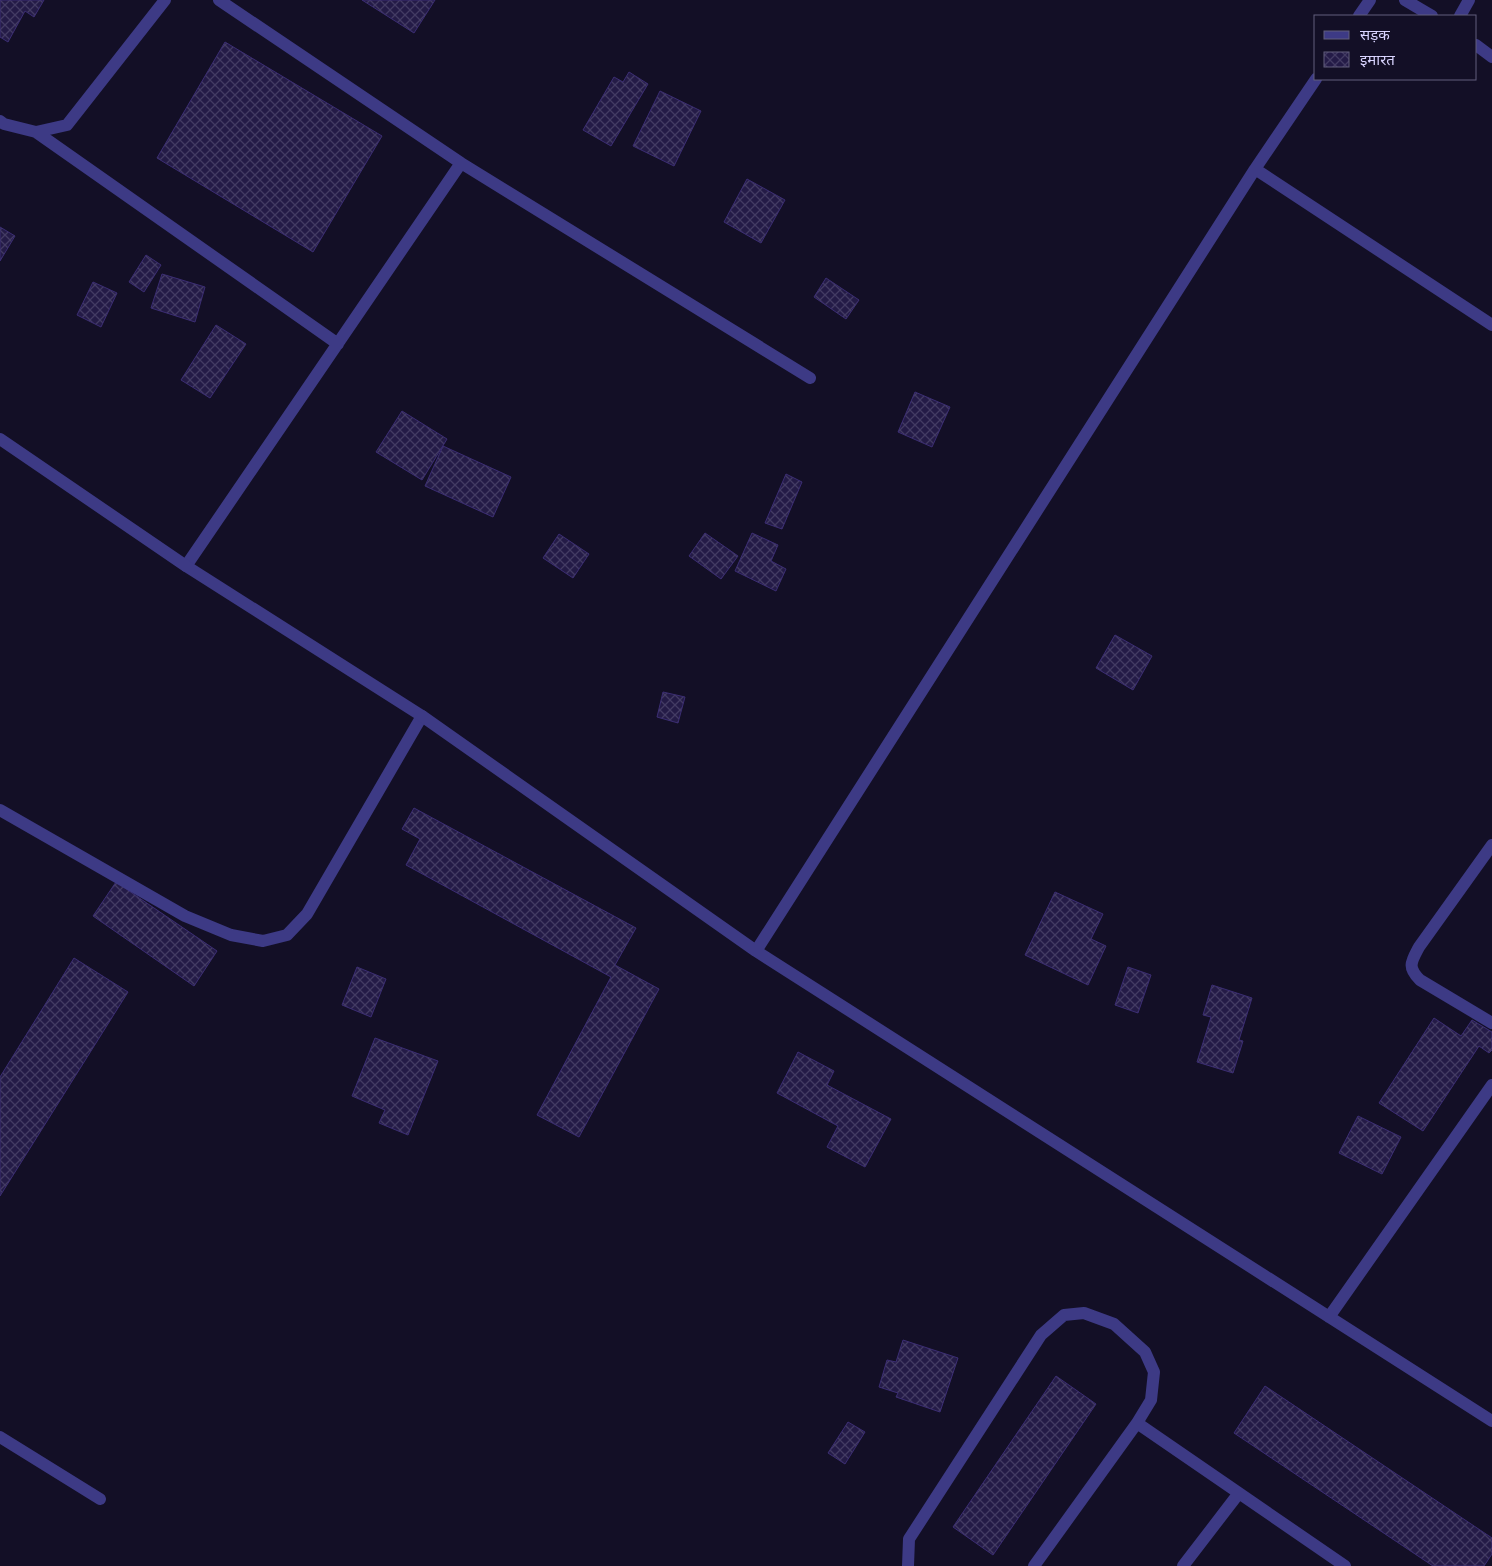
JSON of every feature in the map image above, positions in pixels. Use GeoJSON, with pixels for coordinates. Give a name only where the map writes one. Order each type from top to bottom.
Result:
{"type":"FeatureCollection","features":[{"type":"Feature","properties":{"kind":"street"},"geometry":{"type":"LineString","coordinates":[[36,132],[67,124],[165,0]]}},
{"type":"Feature","properties":{"kind":"street"},"geometry":{"type":"LineString","coordinates":[[219,0],[462,163],[810,378]]}},
{"type":"Feature","properties":{"kind":"street"},"geometry":{"type":"LineString","coordinates":[[1360,15],[1370,0]]}},
{"type":"Feature","properties":{"kind":"street"},"geometry":{"type":"LineString","coordinates":[[1405,0],[1430,15]]}},
{"type":"Feature","properties":{"kind":"street"},"geometry":{"type":"LineString","coordinates":[[1461,15],[1469,0]]}},
{"type":"Feature","properties":{"kind":"street"},"geometry":{"type":"LineString","coordinates":[[1477,46],[1492,57]]}},
{"type":"Feature","properties":{"kind":"street"},"geometry":{"type":"LineString","coordinates":[[756,951],[1255,169],[1315,80]]}},
{"type":"Feature","properties":{"kind":"street"},"geometry":{"type":"LineString","coordinates":[[0,121],[4,124],[36,132],[338,344]]}},
{"type":"Feature","properties":{"kind":"street"},"geometry":{"type":"LineString","coordinates":[[186,566],[462,163]]}},
{"type":"Feature","properties":{"kind":"street"},"geometry":{"type":"LineString","coordinates":[[1255,169],[1492,324]]}},
{"type":"Feature","properties":{"kind":"street"},"geometry":{"type":"LineString","coordinates":[[0,439],[186,566],[422,716],[756,951],[1492,1421]]}},
{"type":"Feature","properties":{"kind":"street"},"geometry":{"type":"LineString","coordinates":[[0,810],[184,916],[231,935],[264,941],[287,935],[307,914],[422,716]]}},
{"type":"Feature","properties":{"kind":"street"},"geometry":{"type":"LineString","coordinates":[[1492,845],[1419,947],[1412,960],[1411,968],[1420,980],[1492,1023]]}},
{"type":"Feature","properties":{"kind":"street"},"geometry":{"type":"LineString","coordinates":[[1329,1317],[1492,1085]]}},
{"type":"Feature","properties":{"kind":"street"},"geometry":{"type":"LineString","coordinates":[[908,1566],[909,1539],[1041,1335],[1064,1315],[1084,1313],[1114,1324],[1145,1352],[1154,1372],[1152,1400],[1034,1566]]}},
{"type":"Feature","properties":{"kind":"street"},"geometry":{"type":"LineString","coordinates":[[1137,1423],[1345,1566]]}},
{"type":"Feature","properties":{"kind":"street"},"geometry":{"type":"LineString","coordinates":[[0,1437],[100,1499]]}},
{"type":"Feature","properties":{"kind":"street"},"geometry":{"type":"LineString","coordinates":[[1183,1566],[1239,1493]]}},
{"type":"Feature","properties":{"kind":"building"},"geometry":{"type":"Polygon","coordinates":[[[0,0],[44,0],[34,17],[25,11],[8,42],[0,37],[0,0]]]}},
{"type":"Feature","properties":{"kind":"building"},"geometry":{"type":"Polygon","coordinates":[[[362,0],[435,0],[414,33],[362,0]]]}},
{"type":"Feature","properties":{"kind":"building"},"geometry":{"type":"Polygon","coordinates":[[[225,42],[382,136],[313,252],[157,158],[225,42]]]}},
{"type":"Feature","properties":{"kind":"building"},"geometry":{"type":"Polygon","coordinates":[[[629,72],[648,84],[611,146],[583,130],[614,77],[623,82],[629,72]]]}},
{"type":"Feature","properties":{"kind":"building"},"geometry":{"type":"Polygon","coordinates":[[[660,91],[701,111],[674,166],[633,146],[660,91]]]}},
{"type":"Feature","properties":{"kind":"building"},"geometry":{"type":"Polygon","coordinates":[[[747,179],[785,200],[761,243],[724,222],[747,179]]]}},
{"type":"Feature","properties":{"kind":"building"},"geometry":{"type":"Polygon","coordinates":[[[0,227],[15,236],[0,261],[0,227]]]}},
{"type":"Feature","properties":{"kind":"building"},"geometry":{"type":"Polygon","coordinates":[[[146,255],[161,265],[144,292],[129,282],[146,255]]]}},
{"type":"Feature","properties":{"kind":"building"},"geometry":{"type":"Polygon","coordinates":[[[162,274],[205,287],[195,322],[151,308],[162,274]]]}},
{"type":"Feature","properties":{"kind":"building"},"geometry":{"type":"Polygon","coordinates":[[[826,278],[859,300],[846,319],[814,297],[826,278]]]}},
{"type":"Feature","properties":{"kind":"building"},"geometry":{"type":"Polygon","coordinates":[[[93,282],[117,293],[101,327],[77,315],[93,282]]]}},
{"type":"Feature","properties":{"kind":"building"},"geometry":{"type":"Polygon","coordinates":[[[216,325],[246,344],[210,398],[181,380],[216,325]]]}},
{"type":"Feature","properties":{"kind":"building"},"geometry":{"type":"Polygon","coordinates":[[[915,392],[950,407],[932,447],[898,432],[915,392]]]}},
{"type":"Feature","properties":{"kind":"building"},"geometry":{"type":"Polygon","coordinates":[[[402,411],[447,439],[422,480],[376,452],[402,411]]]}},
{"type":"Feature","properties":{"kind":"building"},"geometry":{"type":"Polygon","coordinates":[[[443,446],[511,477],[493,517],[425,486],[443,446]]]}},
{"type":"Feature","properties":{"kind":"building"},"geometry":{"type":"Polygon","coordinates":[[[786,474],[802,482],[782,529],[765,523],[786,474]]]}},
{"type":"Feature","properties":{"kind":"building"},"geometry":{"type":"Polygon","coordinates":[[[705,533],[738,556],[721,579],[689,556],[705,533]]]}},
{"type":"Feature","properties":{"kind":"building"},"geometry":{"type":"Polygon","coordinates":[[[752,533],[778,545],[771,561],[786,569],[776,591],[735,571],[752,533]]]}},
{"type":"Feature","properties":{"kind":"building"},"geometry":{"type":"Polygon","coordinates":[[[559,534],[589,554],[573,578],[543,558],[559,534]]]}},
{"type":"Feature","properties":{"kind":"building"},"geometry":{"type":"Polygon","coordinates":[[[1115,635],[1152,656],[1133,690],[1096,668],[1115,635]]]}},
{"type":"Feature","properties":{"kind":"building"},"geometry":{"type":"Polygon","coordinates":[[[663,692],[685,697],[678,723],[657,717],[663,692]]]}},
{"type":"Feature","properties":{"kind":"building"},"geometry":{"type":"Polygon","coordinates":[[[414,808],[636,928],[615,965],[659,989],[579,1137],[537,1115],[611,977],[406,865],[420,839],[402,829],[414,808]]]}},
{"type":"Feature","properties":{"kind":"building"},"geometry":{"type":"Polygon","coordinates":[[[116,882],[217,951],[194,986],[93,916],[116,882]]]}},
{"type":"Feature","properties":{"kind":"building"},"geometry":{"type":"Polygon","coordinates":[[[1055,892],[1103,914],[1091,939],[1106,946],[1088,985],[1025,955],[1055,892]]]}},
{"type":"Feature","properties":{"kind":"building"},"geometry":{"type":"Polygon","coordinates":[[[74,958],[128,992],[0,1196],[0,1077],[74,958]]]}},
{"type":"Feature","properties":{"kind":"building"},"geometry":{"type":"Polygon","coordinates":[[[357,967],[386,979],[371,1017],[342,1005],[357,967]]]}},
{"type":"Feature","properties":{"kind":"building"},"geometry":{"type":"Polygon","coordinates":[[[1128,967],[1151,975],[1138,1013],[1115,1005],[1128,967]]]}},
{"type":"Feature","properties":{"kind":"building"},"geometry":{"type":"Polygon","coordinates":[[[1212,985],[1252,998],[1239,1040],[1243,1041],[1233,1073],[1197,1062],[1211,1017],[1203,1015],[1212,985]]]}},
{"type":"Feature","properties":{"kind":"building"},"geometry":{"type":"Polygon","coordinates":[[[1434,1018],[1461,1036],[1472,1020],[1492,1032],[1492,1050],[1489,1053],[1479,1046],[1423,1131],[1379,1103],[1434,1018]]]}},
{"type":"Feature","properties":{"kind":"building"},"geometry":{"type":"Polygon","coordinates":[[[375,1038],[438,1061],[408,1135],[379,1123],[385,1110],[352,1096],[375,1038]]]}},
{"type":"Feature","properties":{"kind":"building"},"geometry":{"type":"Polygon","coordinates":[[[798,1052],[834,1071],[827,1085],[891,1119],[865,1167],[827,1147],[838,1126],[777,1093],[798,1052]]]}},
{"type":"Feature","properties":{"kind":"building"},"geometry":{"type":"Polygon","coordinates":[[[1358,1116],[1401,1137],[1382,1174],[1339,1153],[1358,1116]]]}},
{"type":"Feature","properties":{"kind":"building"},"geometry":{"type":"Polygon","coordinates":[[[903,1340],[958,1358],[940,1412],[896,1397],[898,1393],[879,1387],[887,1360],[896,1362],[903,1340]]]}},
{"type":"Feature","properties":{"kind":"building"},"geometry":{"type":"Polygon","coordinates":[[[1056,1376],[1096,1404],[993,1555],[953,1527],[1056,1376]]]}},
{"type":"Feature","properties":{"kind":"building"},"geometry":{"type":"Polygon","coordinates":[[[1265,1386],[1492,1538],[1492,1554],[1484,1566],[1433,1566],[1234,1433],[1265,1386]]]}},
{"type":"Feature","properties":{"kind":"building"},"geometry":{"type":"Polygon","coordinates":[[[848,1422],[865,1432],[845,1464],[828,1453],[848,1422]]]}}]}
